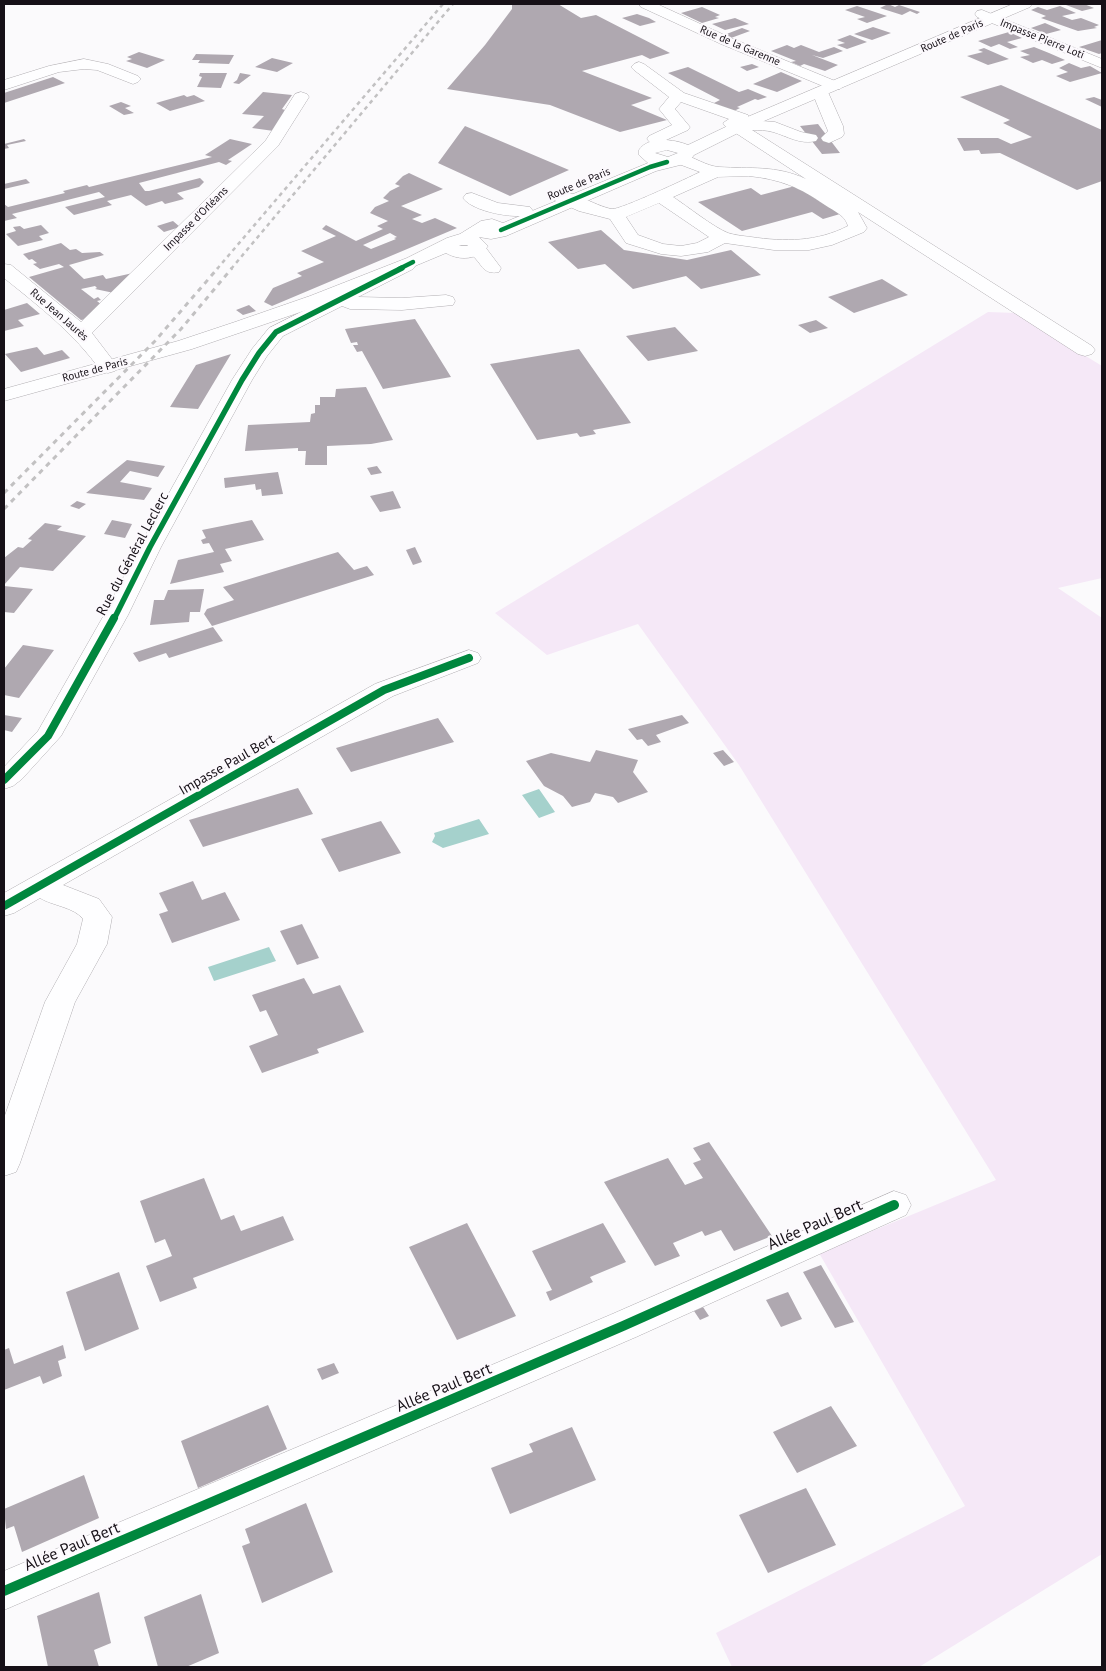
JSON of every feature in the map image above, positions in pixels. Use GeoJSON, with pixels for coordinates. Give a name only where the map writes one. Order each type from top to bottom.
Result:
{"type":"FeatureCollection","features":[{"type":"Feature","properties":{"kind":"street","name":"Rue de la Garenne"},"geometry":{"type":"LineString","coordinates":[[646,4],[827,87]]}},
{"type":"Feature","properties":{"kind":"street","name":"Route de Paris"},"geometry":{"type":"LineString","coordinates":[[987,16],[1006,4]]}},
{"type":"Feature","properties":{"kind":"street","name":"Route de Paris"},"geometry":{"type":"LineString","coordinates":[[4,395],[185,345],[317,300],[477,239],[524,211],[650,167],[673,153],[739,123],[827,87],[987,16],[1025,4]]}},
{"type":"Feature","properties":{"kind":"street","name":"Impasse Pierre Loti"},"geometry":{"type":"LineString","coordinates":[[987,16],[1102,64]]}},
{"type":"Feature","properties":{"kind":"street"},"geometry":{"type":"LineString","coordinates":[[4,86],[45,72],[83,64],[102,67],[133,79]]}},
{"type":"Feature","properties":{"kind":"street"},"geometry":{"type":"LineString","coordinates":[[639,67],[678,96],[739,123],[1085,350]]}},
{"type":"Feature","properties":{"kind":"street"},"geometry":{"type":"LineString","coordinates":[[827,87],[828,115],[837,128],[836,134],[829,138]]}},
{"type":"Feature","properties":{"kind":"street"},"geometry":{"type":"LineString","coordinates":[[678,96],[667,109],[682,127],[656,139],[673,153],[715,172]]}},
{"type":"Feature","properties":{"kind":"street","name":"Impasse d'Orléans"},"geometry":{"type":"LineString","coordinates":[[81,333],[259,157],[272,143],[301,97]]}},
{"type":"Feature","properties":{"kind":"street"},"geometry":{"type":"LineString","coordinates":[[775,127],[828,115]]}},
{"type":"Feature","properties":{"kind":"street"},"geometry":{"type":"LineString","coordinates":[[739,123],[775,127],[797,136],[810,138]]}},
{"type":"Feature","properties":{"kind":"street","name":"Route de Paris"},"geometry":{"type":"LineString","coordinates":[[185,345],[276,332],[350,303],[477,239],[638,162],[647,155],[648,150],[673,153]]}},
{"type":"Feature","properties":{"kind":"street"},"geometry":{"type":"LineString","coordinates":[[565,198],[585,207],[616,215],[715,172],[767,173],[805,184],[849,213],[856,220],[858,228],[849,234],[812,245],[755,244],[722,237],[660,196]]}},
{"type":"Feature","properties":{"kind":"street"},"geometry":{"type":"LineString","coordinates":[[472,198],[495,208],[524,211]]}},
{"type":"Feature","properties":{"kind":"street"},"geometry":{"type":"LineString","coordinates":[[616,215],[632,239],[661,248],[681,251],[702,248],[722,237]]}},
{"type":"Feature","properties":{"kind":"street"},"geometry":{"type":"LineString","coordinates":[[477,239],[480,252],[492,268]]}},
{"type":"Feature","properties":{"kind":"street","name":"Route de Paris"},"geometry":{"type":"LineString","coordinates":[[276,332],[413,262]]}},
{"type":"Feature","properties":{"kind":"street","name":"Rue Jean Jaurès"},"geometry":{"type":"LineString","coordinates":[[4,269],[98,349],[108,367]]}},
{"type":"Feature","properties":{"kind":"street"},"geometry":{"type":"LineString","coordinates":[[350,303],[402,304],[446,301]]}},
{"type":"Feature","properties":{"kind":"street","name":"Rue du Général Leclerc"},"geometry":{"type":"LineString","coordinates":[[4,780],[48,736],[116,615],[150,547],[242,380],[276,332]]}},
{"type":"Feature","properties":{"kind":"street","name":"Impasse Paul Bert"},"geometry":{"type":"LineString","coordinates":[[4,906],[384,690],[469,658]]}},
{"type":"Feature","properties":{"kind":"street"},"geometry":{"type":"LineString","coordinates":[[4,1163],[60,1002],[92,944],[98,917],[89,906],[59,896],[40,885]]}},
{"type":"Feature","properties":{"kind":"street","name":"Allée Paul Bert"},"geometry":{"type":"LineString","coordinates":[[4,1591],[623,1326],[894,1205]]}},
{"type":"Feature","properties":{"kind":"shaded area"},"geometry":{"type":"Polygon","coordinates":[[[988,312],[1016,313],[1102,366],[1102,578],[1058,588],[1102,618],[1102,1554],[919,1667],[732,1667],[716,1633],[965,1506],[819,1253],[996,1180],[739,765],[638,624],[547,655],[495,613],[988,312]]]}},
{"type":"Feature","properties":{"kind":"water"},"geometry":{"type":"Polygon","coordinates":[[[539,789],[555,812],[539,818],[522,795],[539,789]]]}},
{"type":"Feature","properties":{"kind":"water"},"geometry":{"type":"Polygon","coordinates":[[[479,819],[489,834],[443,848],[432,842],[435,836],[434,833],[479,819]]]}},
{"type":"Feature","properties":{"kind":"water"},"geometry":{"type":"Polygon","coordinates":[[[269,947],[276,961],[214,981],[208,967],[269,947]]]}},
{"type":"Feature","properties":{"kind":"building"},"geometry":{"type":"Polygon","coordinates":[[[512,4],[558,4],[581,18],[596,15],[670,53],[650,59],[642,55],[582,71],[652,98],[631,105],[667,120],[620,132],[550,105],[447,89],[485,45],[512,9],[512,4]]]}},
{"type":"Feature","properties":{"kind":"building"},"geometry":{"type":"Polygon","coordinates":[[[888,4],[895,7],[899,5],[920,12],[917,14],[910,11],[902,15],[880,8],[888,4]]]}},
{"type":"Feature","properties":{"kind":"building"},"geometry":{"type":"Polygon","coordinates":[[[1084,4],[1094,8],[1082,11],[1066,5],[1084,4]]]}},
{"type":"Feature","properties":{"kind":"building"},"geometry":{"type":"Polygon","coordinates":[[[857,6],[887,16],[867,23],[857,19],[865,17],[845,10],[857,6]]]}},
{"type":"Feature","properties":{"kind":"building"},"geometry":{"type":"Polygon","coordinates":[[[1060,6],[1076,13],[1062,16],[1072,20],[1081,18],[1099,25],[1094,27],[1097,28],[1078,31],[1041,18],[1046,16],[1031,10],[1038,7],[1047,10],[1060,6]]]}},
{"type":"Feature","properties":{"kind":"building"},"geometry":{"type":"Polygon","coordinates":[[[702,7],[720,15],[715,17],[719,18],[702,23],[681,13],[702,7]]]}},
{"type":"Feature","properties":{"kind":"building"},"geometry":{"type":"Polygon","coordinates":[[[637,14],[656,22],[640,26],[622,18],[637,14]]]}},
{"type":"Feature","properties":{"kind":"building"},"geometry":{"type":"Polygon","coordinates":[[[735,18],[749,24],[725,30],[712,24],[735,18]]]}},
{"type":"Feature","properties":{"kind":"building"},"geometry":{"type":"Polygon","coordinates":[[[1045,23],[1061,30],[1046,34],[1031,28],[1045,23]]]}},
{"type":"Feature","properties":{"kind":"building"},"geometry":{"type":"Polygon","coordinates":[[[873,27],[891,33],[872,40],[854,34],[873,27]]]}},
{"type":"Feature","properties":{"kind":"building"},"geometry":{"type":"Polygon","coordinates":[[[742,28],[750,31],[731,38],[724,35],[742,28]]]}},
{"type":"Feature","properties":{"kind":"building"},"geometry":{"type":"Polygon","coordinates":[[[1009,32],[1022,38],[1007,42],[1018,47],[1010,49],[999,44],[991,47],[978,41],[1009,32]]]}},
{"type":"Feature","properties":{"kind":"building"},"geometry":{"type":"Polygon","coordinates":[[[850,35],[867,42],[847,49],[837,45],[845,43],[837,40],[850,35]]]}},
{"type":"Feature","properties":{"kind":"building"},"geometry":{"type":"Polygon","coordinates":[[[1102,40],[1102,53],[1099,54],[1079,47],[1102,40]]]}},
{"type":"Feature","properties":{"kind":"building"},"geometry":{"type":"Polygon","coordinates":[[[787,45],[794,48],[801,45],[819,52],[834,47],[843,51],[823,58],[812,55],[838,65],[825,71],[804,64],[800,66],[791,62],[796,61],[771,51],[787,45]]]}},
{"type":"Feature","properties":{"kind":"building"},"geometry":{"type":"Polygon","coordinates":[[[1034,47],[1065,60],[1052,64],[1042,60],[1033,63],[1020,57],[1030,55],[1020,51],[1034,47]]]}},
{"type":"Feature","properties":{"kind":"building"},"geometry":{"type":"Polygon","coordinates":[[[984,48],[1009,59],[988,65],[967,56],[983,52],[978,50],[984,48]]]}},
{"type":"Feature","properties":{"kind":"building"},"geometry":{"type":"Polygon","coordinates":[[[139,52],[165,60],[147,68],[126,61],[132,59],[127,57],[139,52]]]}},
{"type":"Feature","properties":{"kind":"building"},"geometry":{"type":"Polygon","coordinates":[[[196,54],[234,55],[229,64],[198,63],[200,60],[192,60],[196,54]]]}},
{"type":"Feature","properties":{"kind":"building"},"geometry":{"type":"Polygon","coordinates":[[[272,58],[293,63],[277,72],[255,67],[272,58]]]}},
{"type":"Feature","properties":{"kind":"building"},"geometry":{"type":"Polygon","coordinates":[[[1069,63],[1081,68],[1090,66],[1102,73],[1070,82],[1056,76],[1068,72],[1059,68],[1069,63]]]}},
{"type":"Feature","properties":{"kind":"building"},"geometry":{"type":"Polygon","coordinates":[[[752,64],[759,67],[747,71],[740,67],[752,64]]]}},
{"type":"Feature","properties":{"kind":"building"},"geometry":{"type":"Polygon","coordinates":[[[688,67],[739,92],[748,89],[767,97],[755,99],[737,107],[740,108],[732,112],[712,104],[720,100],[668,73],[688,67]]]}},
{"type":"Feature","properties":{"kind":"building"},"geometry":{"type":"Polygon","coordinates":[[[781,72],[802,81],[777,92],[753,84],[781,72]]]}},
{"type":"Feature","properties":{"kind":"building"},"geometry":{"type":"Polygon","coordinates":[[[200,73],[227,73],[221,88],[197,87],[202,77],[199,76],[200,73]]]}},
{"type":"Feature","properties":{"kind":"building"},"geometry":{"type":"Polygon","coordinates":[[[240,73],[251,75],[239,84],[233,83],[237,80],[240,73]]]}},
{"type":"Feature","properties":{"kind":"building"},"geometry":{"type":"Polygon","coordinates":[[[53,77],[65,83],[4,103],[4,93],[53,77]]]}},
{"type":"Feature","properties":{"kind":"building"},"geometry":{"type":"Polygon","coordinates":[[[1001,85],[1102,130],[1102,181],[1077,190],[1000,153],[981,154],[979,150],[964,151],[957,138],[998,138],[1011,144],[1032,137],[1003,123],[1010,120],[960,97],[1001,85]]]}},
{"type":"Feature","properties":{"kind":"building"},"geometry":{"type":"Polygon","coordinates":[[[263,92],[292,95],[282,109],[285,110],[284,113],[274,131],[252,128],[264,116],[242,114],[263,92]]]}},
{"type":"Feature","properties":{"kind":"building"},"geometry":{"type":"Polygon","coordinates":[[[184,95],[187,97],[194,95],[205,101],[170,111],[156,103],[184,95]]]}},
{"type":"Feature","properties":{"kind":"building"},"geometry":{"type":"Polygon","coordinates":[[[1094,97],[1102,100],[1102,107],[1085,99],[1094,97]]]}},
{"type":"Feature","properties":{"kind":"building"},"geometry":{"type":"Polygon","coordinates":[[[121,102],[131,106],[125,108],[134,113],[124,115],[109,106],[121,102]]]}},
{"type":"Feature","properties":{"kind":"building"},"geometry":{"type":"Polygon","coordinates":[[[818,124],[840,153],[822,154],[800,126],[818,124]]]}},
{"type":"Feature","properties":{"kind":"building"},"geometry":{"type":"Polygon","coordinates":[[[465,126],[569,170],[510,196],[438,163],[465,126]]]}},
{"type":"Feature","properties":{"kind":"building"},"geometry":{"type":"Polygon","coordinates":[[[24,139],[26,141],[7,145],[9,148],[4,149],[4,144],[24,139]]]}},
{"type":"Feature","properties":{"kind":"building"},"geometry":{"type":"Polygon","coordinates":[[[230,139],[252,144],[228,160],[232,161],[226,165],[219,162],[139,183],[145,191],[149,191],[200,178],[204,182],[199,187],[177,193],[184,199],[165,204],[162,201],[146,206],[131,195],[107,201],[112,205],[74,215],[65,207],[105,197],[99,192],[12,214],[17,218],[4,221],[4,204],[8,207],[65,193],[63,191],[87,185],[89,187],[212,157],[205,155],[230,139]]]}},
{"type":"Feature","properties":{"kind":"building"},"geometry":{"type":"Polygon","coordinates":[[[409,173],[443,189],[401,206],[422,215],[412,219],[422,223],[435,218],[457,228],[272,306],[264,302],[273,288],[302,276],[297,273],[324,262],[301,251],[336,236],[322,229],[326,225],[356,241],[383,229],[377,226],[388,221],[370,213],[375,207],[389,201],[383,198],[390,191],[400,186],[395,184],[409,173]],[[390,233],[363,245],[371,249],[397,237],[390,233]]]}},
{"type":"Feature","properties":{"kind":"building"},"geometry":{"type":"Polygon","coordinates":[[[26,179],[30,183],[4,189],[4,184],[26,179]]]}},
{"type":"Feature","properties":{"kind":"building"},"geometry":{"type":"Polygon","coordinates":[[[795,186],[840,214],[823,219],[812,212],[742,231],[698,202],[751,188],[761,195],[795,186]]]}},
{"type":"Feature","properties":{"kind":"building"},"geometry":{"type":"Polygon","coordinates":[[[173,221],[180,227],[164,232],[157,226],[173,221]]]}},
{"type":"Feature","properties":{"kind":"building"},"geometry":{"type":"Polygon","coordinates":[[[41,225],[49,233],[39,236],[43,240],[18,246],[6,234],[16,231],[13,227],[20,226],[24,229],[41,225]]]}},
{"type":"Feature","properties":{"kind":"building"},"geometry":{"type":"Polygon","coordinates":[[[601,230],[624,250],[687,260],[731,250],[761,275],[701,289],[686,276],[633,289],[605,264],[578,269],[548,242],[601,230]]]}},
{"type":"Feature","properties":{"kind":"building"},"geometry":{"type":"Polygon","coordinates":[[[61,243],[70,250],[76,249],[82,253],[100,252],[104,255],[69,265],[84,279],[103,275],[106,279],[133,273],[114,293],[95,289],[97,288],[95,286],[81,289],[94,299],[98,297],[101,300],[97,301],[102,305],[87,319],[81,320],[29,277],[64,267],[59,264],[40,269],[33,264],[37,263],[32,259],[29,260],[23,254],[61,243]]]}},
{"type":"Feature","properties":{"kind":"building"},"geometry":{"type":"Polygon","coordinates":[[[882,279],[908,295],[854,313],[828,297],[882,279]]]}},
{"type":"Feature","properties":{"kind":"building"},"geometry":{"type":"Polygon","coordinates":[[[27,303],[40,314],[18,320],[24,326],[4,331],[4,310],[27,303]]]}},
{"type":"Feature","properties":{"kind":"building"},"geometry":{"type":"Polygon","coordinates":[[[249,305],[256,311],[243,315],[236,310],[249,305]]]}},
{"type":"Feature","properties":{"kind":"building"},"geometry":{"type":"Polygon","coordinates":[[[415,319],[451,377],[383,389],[362,351],[357,352],[353,345],[358,345],[357,342],[351,343],[345,329],[415,319]]]}},
{"type":"Feature","properties":{"kind":"building"},"geometry":{"type":"Polygon","coordinates":[[[816,320],[828,328],[810,333],[798,325],[816,320]]]}},
{"type":"Feature","properties":{"kind":"building"},"geometry":{"type":"Polygon","coordinates":[[[675,327],[698,351],[648,361],[626,336],[675,327]]]}},
{"type":"Feature","properties":{"kind":"building"},"geometry":{"type":"Polygon","coordinates":[[[37,347],[44,355],[62,350],[70,358],[21,372],[5,354],[37,347]]]}},
{"type":"Feature","properties":{"kind":"building"},"geometry":{"type":"Polygon","coordinates":[[[579,349],[631,423],[593,430],[596,434],[580,437],[577,433],[537,440],[490,364],[579,349]]]}},
{"type":"Feature","properties":{"kind":"building"},"geometry":{"type":"Polygon","coordinates":[[[231,354],[198,409],[170,407],[196,365],[231,354]]]}},
{"type":"Feature","properties":{"kind":"building"},"geometry":{"type":"Polygon","coordinates":[[[366,387],[393,440],[371,444],[327,446],[327,465],[305,465],[306,451],[298,451],[298,448],[245,451],[248,425],[310,422],[311,414],[315,413],[315,405],[320,405],[320,397],[335,397],[336,389],[366,387]]]}},
{"type":"Feature","properties":{"kind":"building"},"geometry":{"type":"Polygon","coordinates":[[[127,460],[165,466],[158,477],[130,471],[120,482],[152,488],[144,500],[86,493],[127,460]]]}},
{"type":"Feature","properties":{"kind":"building"},"geometry":{"type":"Polygon","coordinates":[[[377,466],[382,473],[371,475],[367,468],[377,466]]]}},
{"type":"Feature","properties":{"kind":"building"},"geometry":{"type":"Polygon","coordinates":[[[278,472],[283,494],[262,496],[261,489],[256,490],[255,484],[225,488],[224,478],[278,472]]]}},
{"type":"Feature","properties":{"kind":"building"},"geometry":{"type":"Polygon","coordinates":[[[393,491],[401,508],[380,512],[370,496],[393,491]]]}},
{"type":"Feature","properties":{"kind":"building"},"geometry":{"type":"Polygon","coordinates":[[[77,501],[86,504],[79,509],[70,506],[77,501]]]}},
{"type":"Feature","properties":{"kind":"building"},"geometry":{"type":"Polygon","coordinates":[[[112,520],[132,524],[125,538],[104,534],[112,520]]]}},
{"type":"Feature","properties":{"kind":"building"},"geometry":{"type":"Polygon","coordinates":[[[252,520],[264,540],[225,549],[232,561],[220,564],[224,572],[170,584],[178,560],[214,552],[209,543],[203,544],[201,540],[206,538],[202,530],[252,520]]]}},
{"type":"Feature","properties":{"kind":"building"},"geometry":{"type":"Polygon","coordinates":[[[45,523],[62,526],[57,530],[86,536],[53,571],[20,567],[4,585],[4,558],[18,547],[23,548],[32,540],[28,539],[45,523]]]}},
{"type":"Feature","properties":{"kind":"building"},"geometry":{"type":"Polygon","coordinates":[[[415,547],[422,562],[413,565],[406,550],[415,547]]]}},
{"type":"Feature","properties":{"kind":"building"},"geometry":{"type":"Polygon","coordinates":[[[338,552],[354,570],[367,566],[374,575],[212,626],[204,614],[207,609],[234,600],[223,587],[338,552]]]}},
{"type":"Feature","properties":{"kind":"building"},"geometry":{"type":"Polygon","coordinates":[[[4,586],[33,589],[14,613],[4,612],[4,586]]]}},
{"type":"Feature","properties":{"kind":"building"},"geometry":{"type":"Polygon","coordinates":[[[204,589],[200,612],[190,612],[189,622],[150,625],[154,600],[164,600],[168,590],[204,589]]]}},
{"type":"Feature","properties":{"kind":"building"},"geometry":{"type":"Polygon","coordinates":[[[213,627],[223,641],[169,658],[166,653],[139,662],[133,653],[213,627]]]}},
{"type":"Feature","properties":{"kind":"building"},"geometry":{"type":"Polygon","coordinates":[[[23,645],[54,650],[19,698],[4,695],[4,669],[23,645]]]}},
{"type":"Feature","properties":{"kind":"building"},"geometry":{"type":"Polygon","coordinates":[[[4,715],[22,718],[12,732],[4,730],[4,715]]]}},
{"type":"Feature","properties":{"kind":"building"},"geometry":{"type":"Polygon","coordinates":[[[682,715],[689,723],[656,735],[661,742],[648,746],[642,739],[637,740],[628,729],[682,715]]]}},
{"type":"Feature","properties":{"kind":"building"},"geometry":{"type":"Polygon","coordinates":[[[438,718],[454,742],[351,772],[336,748],[438,718]]]}},
{"type":"Feature","properties":{"kind":"building"},"geometry":{"type":"Polygon","coordinates":[[[596,750],[638,760],[633,772],[648,792],[618,803],[613,797],[595,793],[590,802],[572,807],[563,796],[544,786],[526,761],[551,753],[590,762],[596,750]]]}},
{"type":"Feature","properties":{"kind":"building"},"geometry":{"type":"Polygon","coordinates":[[[723,750],[734,762],[724,766],[713,753],[723,750]]]}},
{"type":"Feature","properties":{"kind":"building"},"geometry":{"type":"Polygon","coordinates":[[[298,788],[313,814],[203,847],[189,820],[298,788]]]}},
{"type":"Feature","properties":{"kind":"building"},"geometry":{"type":"Polygon","coordinates":[[[381,821],[401,853],[339,872],[321,839],[381,821]]]}},
{"type":"Feature","properties":{"kind":"building"},"geometry":{"type":"Polygon","coordinates":[[[193,881],[202,900],[225,892],[240,920],[172,943],[159,914],[168,911],[159,893],[193,881]]]}},
{"type":"Feature","properties":{"kind":"building"},"geometry":{"type":"Polygon","coordinates":[[[302,924],[319,958],[297,965],[280,931],[302,924]]]}},
{"type":"Feature","properties":{"kind":"building"},"geometry":{"type":"Polygon","coordinates":[[[304,978],[313,994],[340,985],[364,1032],[317,1049],[319,1053],[262,1073],[249,1046],[278,1035],[266,1010],[260,1012],[252,995],[304,978]]]}},
{"type":"Feature","properties":{"kind":"building"},"geometry":{"type":"Polygon","coordinates":[[[709,1142],[772,1236],[734,1251],[721,1230],[705,1236],[702,1231],[673,1243],[680,1256],[655,1266],[604,1182],[668,1158],[685,1185],[703,1178],[693,1163],[701,1160],[693,1148],[709,1142]]]}},
{"type":"Feature","properties":{"kind":"building"},"geometry":{"type":"Polygon","coordinates":[[[204,1178],[221,1220],[234,1215],[241,1231],[283,1216],[294,1240],[193,1278],[197,1288],[160,1302],[146,1266],[172,1256],[165,1239],[155,1243],[140,1201],[204,1178]]]}},
{"type":"Feature","properties":{"kind":"building"},"geometry":{"type":"Polygon","coordinates":[[[467,1223],[516,1316],[457,1340],[409,1247],[467,1223]]]}},
{"type":"Feature","properties":{"kind":"building"},"geometry":{"type":"Polygon","coordinates":[[[603,1223],[626,1262],[590,1277],[593,1282],[550,1301],[546,1292],[552,1290],[532,1251],[603,1223]]]}},
{"type":"Feature","properties":{"kind":"building"},"geometry":{"type":"Polygon","coordinates":[[[821,1265],[854,1322],[835,1328],[803,1272],[821,1265]]]}},
{"type":"Feature","properties":{"kind":"building"},"geometry":{"type":"Polygon","coordinates":[[[119,1272],[139,1329],[85,1351],[66,1292],[119,1272]]]}},
{"type":"Feature","properties":{"kind":"building"},"geometry":{"type":"Polygon","coordinates":[[[788,1292],[802,1319],[781,1327],[766,1300],[788,1292]]]}},
{"type":"Feature","properties":{"kind":"building"},"geometry":{"type":"Polygon","coordinates":[[[703,1307],[709,1316],[700,1320],[694,1311],[703,1307]]]}},
{"type":"Feature","properties":{"kind":"building"},"geometry":{"type":"Polygon","coordinates":[[[63,1345],[66,1358],[58,1361],[62,1376],[43,1384],[40,1376],[4,1390],[4,1350],[9,1348],[14,1364],[63,1345]]]}},
{"type":"Feature","properties":{"kind":"building"},"geometry":{"type":"Polygon","coordinates":[[[334,1363],[339,1373],[322,1380],[317,1369],[334,1363]]]}},
{"type":"Feature","properties":{"kind":"building"},"geometry":{"type":"Polygon","coordinates":[[[268,1405],[287,1449],[198,1488],[181,1441],[268,1405]]]}},
{"type":"Feature","properties":{"kind":"building"},"geometry":{"type":"Polygon","coordinates":[[[831,1406],[857,1446],[797,1473],[773,1432],[831,1406]]]}},
{"type":"Feature","properties":{"kind":"building"},"geometry":{"type":"Polygon","coordinates":[[[572,1427],[596,1480],[510,1514],[491,1468],[533,1452],[529,1444],[572,1427]]]}},
{"type":"Feature","properties":{"kind":"building"},"geometry":{"type":"Polygon","coordinates":[[[84,1475],[99,1518],[22,1552],[14,1526],[6,1529],[4,1509],[84,1475]]]}},
{"type":"Feature","properties":{"kind":"building"},"geometry":{"type":"Polygon","coordinates":[[[806,1488],[836,1545],[768,1573],[739,1515],[806,1488]]]}},
{"type":"Feature","properties":{"kind":"building"},"geometry":{"type":"Polygon","coordinates":[[[306,1503],[333,1572],[262,1603],[242,1546],[250,1543],[245,1529],[306,1503]]]}},
{"type":"Feature","properties":{"kind":"building"},"geometry":{"type":"Polygon","coordinates":[[[99,1592],[111,1643],[94,1650],[99,1667],[48,1667],[37,1616],[99,1592]]]}},
{"type":"Feature","properties":{"kind":"building"},"geometry":{"type":"Polygon","coordinates":[[[201,1594],[219,1653],[186,1667],[158,1667],[144,1617],[201,1594]]]}},
{"type":"Feature","properties":{"kind":"railway"},"geometry":{"type":"LineString","coordinates":[[217,269],[443,4]]}},
{"type":"Feature","properties":{"kind":"railway"},"geometry":{"type":"LineString","coordinates":[[231,269],[453,4]]}},
{"type":"Feature","properties":{"kind":"railway"},"geometry":{"type":"LineString","coordinates":[[4,493],[155,341],[218,268]]}},
{"type":"Feature","properties":{"kind":"railway"},"geometry":{"type":"LineString","coordinates":[[4,509],[181,329],[232,268]]}},
{"type":"Feature","properties":{"kind":"cycle path"},"geometry":{"type":"LineString","coordinates":[[501,230],[650,167],[667,162]]}},
{"type":"Feature","properties":{"kind":"cycle path"},"geometry":{"type":"LineString","coordinates":[[4,780],[48,736],[116,615],[150,547],[242,380],[259,353],[276,332],[413,262]]}},
{"type":"Feature","properties":{"kind":"cycle path"},"geometry":{"type":"LineString","coordinates":[[4,906],[384,690],[469,658]]}},
{"type":"Feature","properties":{"kind":"cycle path"},"geometry":{"type":"LineString","coordinates":[[4,1591],[623,1326],[894,1205]]}}]}
